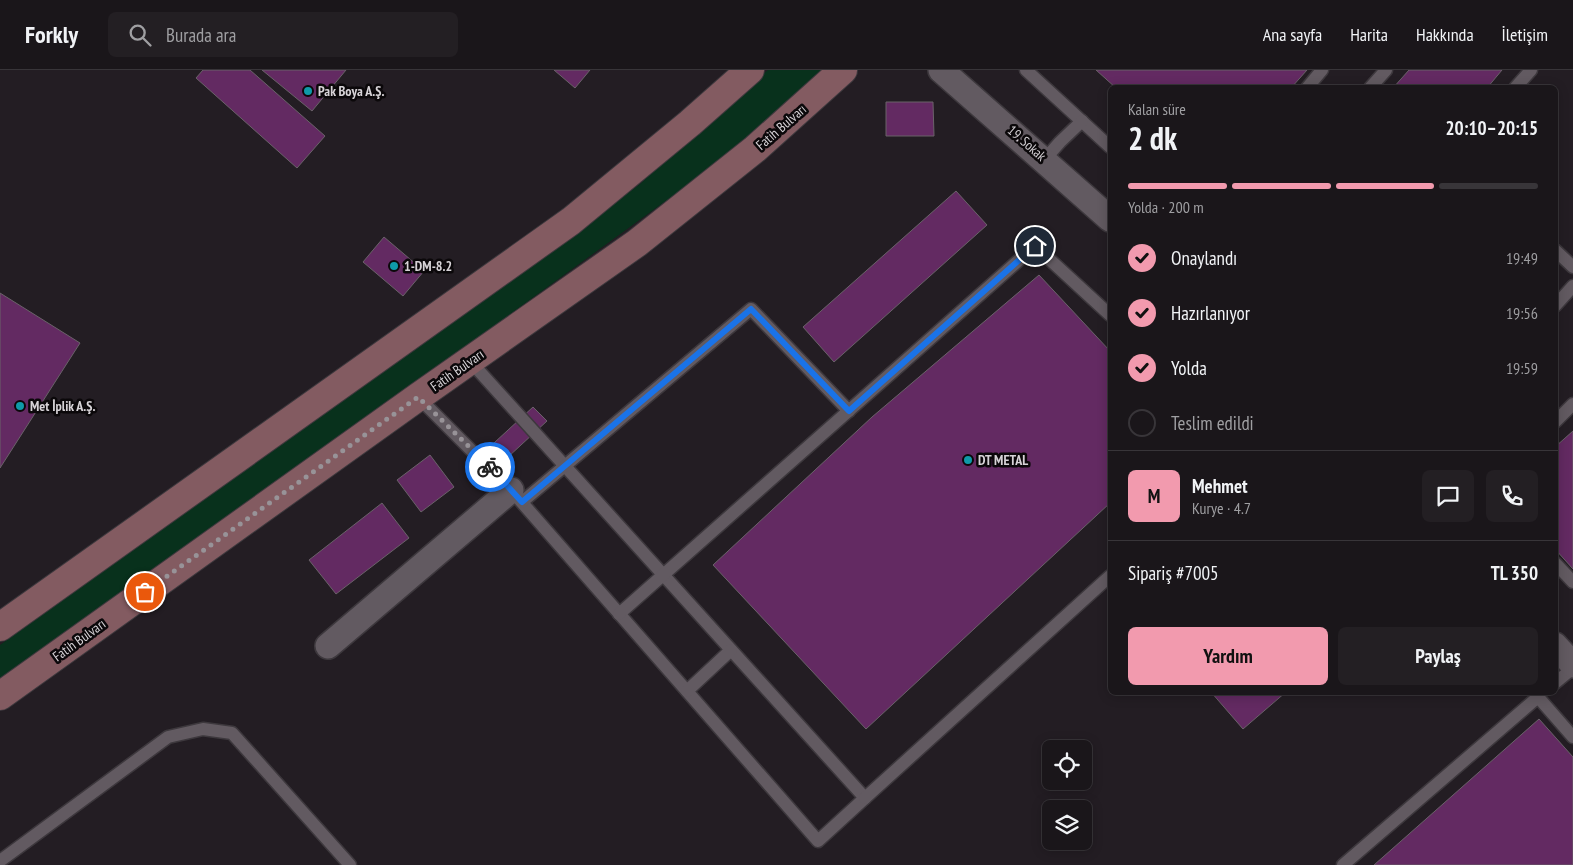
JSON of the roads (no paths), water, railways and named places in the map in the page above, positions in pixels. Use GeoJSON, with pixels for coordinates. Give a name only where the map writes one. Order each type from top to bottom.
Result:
{"type":"FeatureCollection","features":[{"type":"Feature","properties":{"kind":"main road"},"geometry":{"type":"LineString","coordinates":[[0,628],[570,221],[690,123],[750,70]]}},
{"type":"Feature","properties":{"kind":"main road","name":"Fatih Bulvarı"},"geometry":{"type":"LineString","coordinates":[[0,696],[637,243],[756,149],[836,76]]}},
{"type":"Feature","properties":{"kind":"street","name":"19. Sokak"},"geometry":{"type":"LineString","coordinates":[[942,70],[1108,216]]}},
{"type":"Feature","properties":{"kind":"street"},"geometry":{"type":"LineString","coordinates":[[328,646],[517,496]]}},
{"type":"Feature","properties":{"kind":"street"},"geometry":{"type":"LineString","coordinates":[[1558,650],[1573,667]]}},
{"type":"Feature","properties":{"kind":"lane"},"geometry":{"type":"LineString","coordinates":[[1026,70],[1108,145]]}},
{"type":"Feature","properties":{"kind":"lane"},"geometry":{"type":"LineString","coordinates":[[1309,85],[1322,70]]}},
{"type":"Feature","properties":{"kind":"lane"},"geometry":{"type":"LineString","coordinates":[[1373,85],[1386,70]]}},
{"type":"Feature","properties":{"kind":"lane"},"geometry":{"type":"LineString","coordinates":[[1518,85],[1531,70]]}},
{"type":"Feature","properties":{"kind":"lane"},"geometry":{"type":"LineString","coordinates":[[1045,159],[1082,121]]}},
{"type":"Feature","properties":{"kind":"lane"},"geometry":{"type":"LineString","coordinates":[[619,614],[1035,246],[1108,313]]}},
{"type":"Feature","properties":{"kind":"lane"},"geometry":{"type":"LineString","coordinates":[[1558,253],[1573,267]]}},
{"type":"Feature","properties":{"kind":"lane"},"geometry":{"type":"LineString","coordinates":[[1558,303],[1573,286]]}},
{"type":"Feature","properties":{"kind":"lane"},"geometry":{"type":"LineString","coordinates":[[517,496],[566,468],[751,309],[849,411]]}},
{"type":"Feature","properties":{"kind":"lane"},"geometry":{"type":"LineString","coordinates":[[470,361],[865,798]]}},
{"type":"Feature","properties":{"kind":"lane"},"geometry":{"type":"LineString","coordinates":[[418,397],[517,496],[818,841],[1108,578]]}},
{"type":"Feature","properties":{"kind":"lane"},"geometry":{"type":"LineString","coordinates":[[1558,419],[1573,404]]}},
{"type":"Feature","properties":{"kind":"lane"},"geometry":{"type":"LineString","coordinates":[[1558,566],[1573,582]]}},
{"type":"Feature","properties":{"kind":"lane"},"geometry":{"type":"LineString","coordinates":[[687,691],[731,650]]}},
{"type":"Feature","properties":{"kind":"lane"},"geometry":{"type":"LineString","coordinates":[[1558,680],[1573,667]]}},
{"type":"Feature","properties":{"kind":"lane"},"geometry":{"type":"LineString","coordinates":[[1343,865],[1541,695],[1573,737]]}},
{"type":"Feature","properties":{"kind":"lane"},"geometry":{"type":"LineString","coordinates":[[0,861],[168,737],[203,729],[232,733],[350,865]]}},
{"type":"Feature","properties":{"kind":"place","name":"Pak Boya A.Ş."},"geometry":{"type":"Point","coordinates":[308,91]}},
{"type":"Feature","properties":{"kind":"place","name":"1-DM-8.2"},"geometry":{"type":"Point","coordinates":[394,266]}},
{"type":"Feature","properties":{"kind":"place","name":"Met İplik A.Ş."},"geometry":{"type":"Point","coordinates":[20,406]}},
{"type":"Feature","properties":{"kind":"place","name":"DT METAL"},"geometry":{"type":"Point","coordinates":[968,460]}}]}
